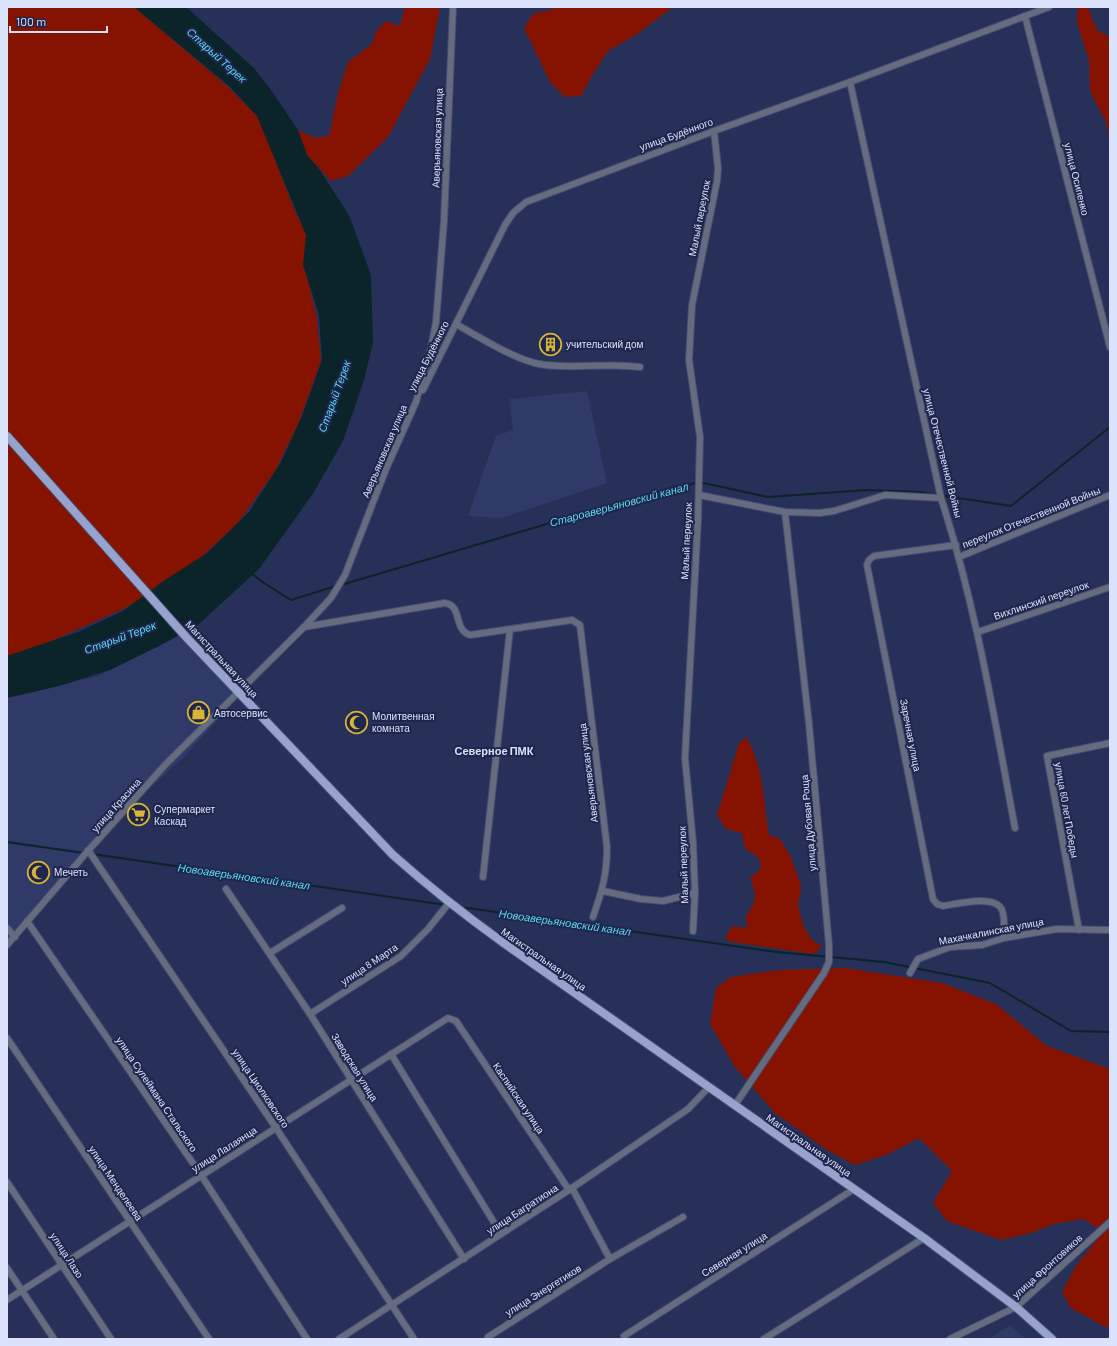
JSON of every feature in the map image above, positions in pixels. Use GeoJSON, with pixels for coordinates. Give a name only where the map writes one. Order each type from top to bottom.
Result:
{"type":"FeatureCollection","features":[{"type":"Feature","properties":{"kind":"main road","name":"Магистральная улица"},"geometry":{"type":"LineString","coordinates":[[7,436],[187,638],[393,855],[449,903],[924,1238],[1016,1307],[1052,1339]]}},
{"type":"Feature","properties":{"kind":"street","name":"Аверьяновская улица"},"geometry":{"type":"LineString","coordinates":[[238,692],[304,627],[331,598],[345,575],[386,469],[416,402],[431,348],[436,322],[444,221],[453,7]]}},
{"type":"Feature","properties":{"kind":"street","name":"улица Будённого"},"geometry":{"type":"LineString","coordinates":[[416,402],[505,225],[513,213],[526,202],[1049,7]]}},
{"type":"Feature","properties":{"kind":"street","name":"улица Осипенко"},"geometry":{"type":"LineString","coordinates":[[1025,16],[1110,347]]}},
{"type":"Feature","properties":{"kind":"street","name":"улица Отечественной Войны"},"geometry":{"type":"LineString","coordinates":[[850,82],[941,498],[960,557],[978,632],[1015,828]]}},
{"type":"Feature","properties":{"kind":"street","name":"Малый переулок"},"geometry":{"type":"LineString","coordinates":[[693,931],[695,893],[693,842],[685,758],[699,495],[700,437],[689,360],[692,305],[717,181],[718,168],[714,131]]}},
{"type":"Feature","properties":{"kind":"street"},"geometry":{"type":"LineString","coordinates":[[456,324],[487,342],[538,364],[619,364],[640,367]]}},
{"type":"Feature","properties":{"kind":"street"},"geometry":{"type":"LineString","coordinates":[[699,495],[786,512],[834,511],[885,495],[941,498]]}},
{"type":"Feature","properties":{"kind":"street","name":"переулок Отечественной Войны"},"geometry":{"type":"LineString","coordinates":[[960,557],[1110,495]]}},
{"type":"Feature","properties":{"kind":"street","name":"улица Дубовая Роща"},"geometry":{"type":"LineString","coordinates":[[735,1105],[824,973],[829,962],[830,945],[809,724],[786,512]]}},
{"type":"Feature","properties":{"kind":"street","name":"Заречная улица"},"geometry":{"type":"LineString","coordinates":[[956,545],[874,556],[869,560],[868,565],[933,899],[937,904],[943,906],[993,901],[1000,906],[1003,911],[1004,938]]}},
{"type":"Feature","properties":{"kind":"street","name":"Вихлинский переулок"},"geometry":{"type":"LineString","coordinates":[[978,632],[1110,588]]}},
{"type":"Feature","properties":{"kind":"street"},"geometry":{"type":"LineString","coordinates":[[304,627],[445,603],[451,604],[455,609],[461,629],[464,633],[470,634],[510,629],[483,877]]}},
{"type":"Feature","properties":{"kind":"street","name":"Аверьяновская улица"},"geometry":{"type":"LineString","coordinates":[[510,629],[572,620],[580,625],[607,848],[607,872],[603,891],[593,916]]}},
{"type":"Feature","properties":{"kind":"street","name":"улица Красина"},"geometry":{"type":"LineString","coordinates":[[7,945],[88,850],[165,765],[238,692]]}},
{"type":"Feature","properties":{"kind":"street","name":"улица 60 лет Победы"},"geometry":{"type":"LineString","coordinates":[[1080,930],[1047,756],[1110,743]]}},
{"type":"Feature","properties":{"kind":"street","name":"улица Циолковского"},"geometry":{"type":"LineString","coordinates":[[88,850],[276,1128],[414,1339]]}},
{"type":"Feature","properties":{"kind":"street","name":"Заводская улица"},"geometry":{"type":"LineString","coordinates":[[226,889],[310,1014],[464,1259]]}},
{"type":"Feature","properties":{"kind":"street"},"geometry":{"type":"LineString","coordinates":[[603,891],[641,899],[663,901],[695,893]]}},
{"type":"Feature","properties":{"kind":"street","name":"улица 8 Марта"},"geometry":{"type":"LineString","coordinates":[[310,1014],[401,956],[428,929],[449,903]]}},
{"type":"Feature","properties":{"kind":"street"},"geometry":{"type":"LineString","coordinates":[[270,954],[342,908]]}},
{"type":"Feature","properties":{"kind":"street","name":"улица Сулеймана Стальского"},"geometry":{"type":"LineString","coordinates":[[27,921],[201,1175],[307,1339]]}},
{"type":"Feature","properties":{"kind":"street"},"geometry":{"type":"LineString","coordinates":[[7,928],[14,936]]}},
{"type":"Feature","properties":{"kind":"street","name":"Махачкалинская улица"},"geometry":{"type":"LineString","coordinates":[[910,973],[918,959],[925,955],[950,947],[982,945],[1004,938],[1057,929],[1110,930]]}},
{"type":"Feature","properties":{"kind":"street","name":"улица Лалаянца"},"geometry":{"type":"LineString","coordinates":[[7,1300],[391,1054],[448,1018],[452,1018]]}},
{"type":"Feature","properties":{"kind":"street","name":"Каспийская улица"},"geometry":{"type":"LineString","coordinates":[[452,1018],[456,1021],[570,1189]]}},
{"type":"Feature","properties":{"kind":"street","name":"улица Менделеева"},"geometry":{"type":"LineString","coordinates":[[7,1038],[209,1339]]}},
{"type":"Feature","properties":{"kind":"street"},"geometry":{"type":"LineString","coordinates":[[391,1054],[501,1234]]}},
{"type":"Feature","properties":{"kind":"street","name":"улица Багратиона"},"geometry":{"type":"LineString","coordinates":[[339,1339],[464,1259],[688,1109],[709,1087]]}},
{"type":"Feature","properties":{"kind":"street","name":"улица Лазо"},"geometry":{"type":"LineString","coordinates":[[7,1182],[111,1339]]}},
{"type":"Feature","properties":{"kind":"street"},"geometry":{"type":"LineString","coordinates":[[570,1189],[610,1259]]}},
{"type":"Feature","properties":{"kind":"street","name":"Северная улица"},"geometry":{"type":"LineString","coordinates":[[624,1336],[854,1190]]}},
{"type":"Feature","properties":{"kind":"street","name":"улица Энергетиков"},"geometry":{"type":"LineString","coordinates":[[488,1337],[610,1259],[683,1217]]}},
{"type":"Feature","properties":{"kind":"street","name":"улица Фронтовиков"},"geometry":{"type":"LineString","coordinates":[[950,1339],[1016,1307],[1110,1222]]}},
{"type":"Feature","properties":{"kind":"street"},"geometry":{"type":"LineString","coordinates":[[764,1339],[924,1238]]}},
{"type":"Feature","properties":{"kind":"street"},"geometry":{"type":"LineString","coordinates":[[7,1268],[54,1339]]}},
{"type":"Feature","properties":{"kind":"shaded area"},"geometry":{"type":"Polygon","coordinates":[[[7,7],[134,7],[227,86],[259,118],[294,209],[306,234],[304,264],[317,319],[321,361],[298,424],[275,471],[237,524],[187,570],[125,608],[47,643],[7,656],[7,7]]]}},
{"type":"Feature","properties":{"kind":"shaded area"},"geometry":{"type":"Polygon","coordinates":[[[405,7],[440,7],[430,59],[388,137],[348,176],[331,181],[307,155],[298,130],[315,138],[329,136],[338,93],[348,62],[372,44],[376,31],[386,21],[400,26],[405,7]]]}},
{"type":"Feature","properties":{"kind":"shaded area"},"geometry":{"type":"Polygon","coordinates":[[[562,7],[673,7],[637,34],[608,51],[581,96],[565,97],[550,82],[524,28],[533,14],[562,7]]]}},
{"type":"Feature","properties":{"kind":"shaded area"},"geometry":{"type":"Polygon","coordinates":[[[1078,7],[1088,8],[1097,30],[1110,37],[1110,142],[1106,122],[1090,91],[1089,60],[1077,23],[1078,7]]]}},
{"type":"Feature","properties":{"kind":"shaded area"},"geometry":{"type":"Polygon","coordinates":[[[587,391],[607,483],[501,518],[468,516],[496,436],[513,430],[509,399],[587,391]]]}},
{"type":"Feature","properties":{"kind":"shaded area"},"geometry":{"type":"Polygon","coordinates":[[[186,632],[242,693],[185,756],[118,817],[7,943],[7,698],[98,676],[186,632]]]}},
{"type":"Feature","properties":{"kind":"shaded area"},"geometry":{"type":"Polygon","coordinates":[[[746,737],[752,748],[760,772],[769,835],[780,839],[790,855],[801,885],[798,906],[803,925],[811,939],[822,947],[813,954],[731,942],[725,938],[732,926],[747,928],[746,916],[755,898],[754,889],[750,878],[761,869],[759,858],[745,848],[742,833],[726,829],[717,815],[739,743],[746,737]]]}},
{"type":"Feature","properties":{"kind":"shaded area"},"geometry":{"type":"Polygon","coordinates":[[[846,968],[942,983],[996,1004],[1047,1046],[1110,1069],[1110,1325],[1107,1328],[1071,1308],[1062,1292],[1076,1266],[1103,1232],[1084,1219],[1054,1224],[1031,1233],[1001,1240],[947,1221],[933,1203],[952,1171],[919,1138],[886,1155],[855,1165],[827,1150],[775,1113],[735,1067],[710,1024],[716,988],[731,977],[778,970],[846,968]]]}},
{"type":"Feature","properties":{"kind":"shaded area"},"geometry":{"type":"Polygon","coordinates":[[[1010,1325],[1026,1339],[989,1339],[1010,1325]]]}},
{"type":"Feature","properties":{"kind":"water","name":"Старый Терек"},"geometry":{"type":"Polygon","coordinates":[[[134,7],[186,7],[254,68],[271,90],[298,130],[307,155],[319,169],[349,215],[371,275],[373,342],[364,380],[343,441],[314,492],[259,569],[199,624],[159,646],[110,670],[59,686],[7,698],[7,656],[78,632],[123,611],[162,582],[207,553],[249,512],[281,462],[302,416],[322,360],[319,315],[303,265],[306,235],[257,116],[229,86],[134,7]]]}},
{"type":"Feature","properties":{"kind":"waterway","name":"Староаверьяновский канал"},"geometry":{"type":"LineString","coordinates":[[341,585],[587,512],[699,482],[768,497],[867,490],[919,492],[1011,506],[1110,427]]}},
{"type":"Feature","properties":{"kind":"waterway","name":"Староаверьяновский канал"},"geometry":{"type":"LineString","coordinates":[[251,573],[291,600],[336,586]]}},
{"type":"Feature","properties":{"kind":"waterway","name":"Новоаверьяновский канал"},"geometry":{"type":"LineString","coordinates":[[7,842],[84,853]]}},
{"type":"Feature","properties":{"kind":"waterway","name":"Новоаверьяновский канал"},"geometry":{"type":"LineString","coordinates":[[92,854],[446,905]]}},
{"type":"Feature","properties":{"kind":"waterway","name":"Новоаверьяновский канал"},"geometry":{"type":"LineString","coordinates":[[460,907],[777,952],[884,962],[990,983],[1071,1031],[1110,1032]]}},
{"type":"Feature","properties":{"kind":"place","name":"учительский дом"},"geometry":{"type":"Point","coordinates":[550,344]}},
{"type":"Feature","properties":{"kind":"place","name":"Автосервис"},"geometry":{"type":"Point","coordinates":[199,713]}},
{"type":"Feature","properties":{"kind":"place","name":"Молитвенная комната"},"geometry":{"type":"Point","coordinates":[357,722]}},
{"type":"Feature","properties":{"kind":"place","name":"Супермаркет Каскад"},"geometry":{"type":"Point","coordinates":[138,815]}},
{"type":"Feature","properties":{"kind":"place","name":"Мечеть"},"geometry":{"type":"Point","coordinates":[38,872]}},
{"type":"Feature","properties":{"kind":"district","name":"Северное ПМК"},"geometry":{"type":"Point","coordinates":[494,750]}}]}
